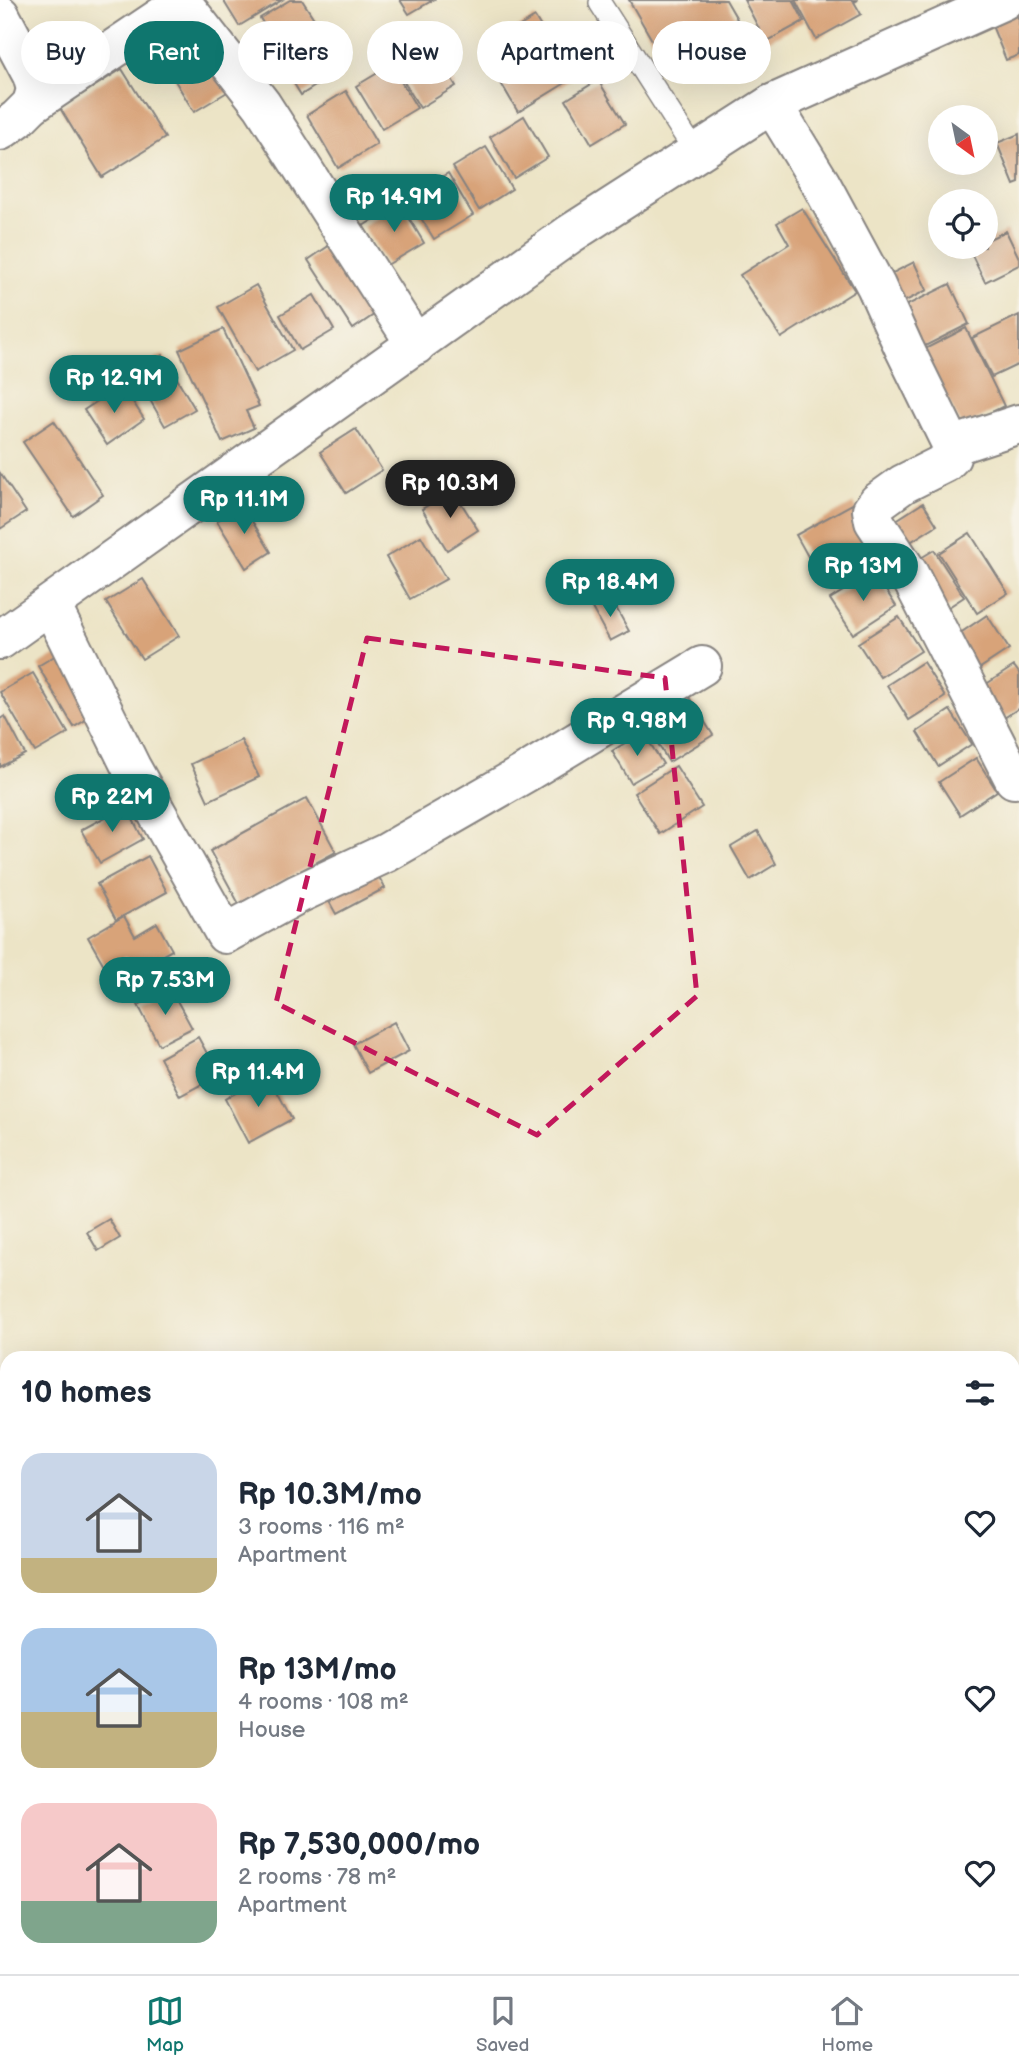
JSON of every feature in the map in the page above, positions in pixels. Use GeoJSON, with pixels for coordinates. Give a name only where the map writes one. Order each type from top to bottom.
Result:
{"type":"FeatureCollection","features":[{"type":"Feature","properties":{"kind":"street"},"geometry":{"type":"LineString","coordinates":[[0,640],[570,234],[772,104],[957,8],[1004,0]]}},
{"type":"Feature","properties":{"kind":"street"},"geometry":{"type":"LineString","coordinates":[[0,131],[17,119],[32,103],[181,1],[262,105],[416,345]]}},
{"type":"Feature","properties":{"kind":"street"},"geometry":{"type":"LineString","coordinates":[[0,15],[33,75],[36,89],[32,103]]}},
{"type":"Feature","properties":{"kind":"street"},"geometry":{"type":"LineString","coordinates":[[772,104],[821,184],[876,286],[953,446],[951,457],[945,463],[903,484],[878,502],[872,510],[874,521],[909,574],[1014,779]]}},
{"type":"Feature","properties":{"kind":"street"},"geometry":{"type":"LineString","coordinates":[[953,446],[1019,424]]}},
{"type":"Feature","properties":{"kind":"street"},"geometry":{"type":"LineString","coordinates":[[51,605],[131,767],[225,934],[298,894],[386,853],[702,666]]}},
{"type":"Feature","properties":{"kind":"lane"},"geometry":{"type":"LineString","coordinates":[[600,3],[696,153]]}},
{"type":"Feature","properties":{"kind":"highlighted area"},"geometry":{"type":"Polygon","coordinates":[[[367,638],[665,678],[697,996],[537,1135],[276,1003],[367,638]]]}},
{"type":"Feature","properties":{"kind":"building"},"geometry":{"type":"Polygon","coordinates":[[[223,0],[282,0],[247,21],[238,21],[238,24],[223,0]]]}},
{"type":"Feature","properties":{"kind":"building"},"geometry":{"type":"Polygon","coordinates":[[[290,0],[302,0],[316,21],[262,21],[260,18],[290,0]]]}},
{"type":"Feature","properties":{"kind":"building"},"geometry":{"type":"Polygon","coordinates":[[[400,0],[433,0],[409,14],[400,0]]]}},
{"type":"Feature","properties":{"kind":"building"},"geometry":{"type":"Polygon","coordinates":[[[629,0],[726,0],[737,19],[652,21],[652,40],[629,0]]]}},
{"type":"Feature","properties":{"kind":"building"},"geometry":{"type":"Polygon","coordinates":[[[744,0],[793,0],[804,21],[771,39],[771,21],[755,21],[744,0]]]}},
{"type":"Feature","properties":{"kind":"building"},"geometry":{"type":"Polygon","coordinates":[[[795,0],[858,0],[854,2],[861,14],[816,39],[795,0]]]}},
{"type":"Feature","properties":{"kind":"building"},"geometry":{"type":"Polygon","coordinates":[[[1011,1],[1019,20],[1019,55],[1006,60],[986,11],[1011,1]]]}},
{"type":"Feature","properties":{"kind":"building"},"geometry":{"type":"Polygon","coordinates":[[[122,69],[124,84],[131,84],[165,138],[102,177],[60,108],[98,84],[110,84],[110,77],[122,69]]]}},
{"type":"Feature","properties":{"kind":"building"},"geometry":{"type":"Polygon","coordinates":[[[224,71],[234,88],[194,112],[177,84],[224,84],[224,71]]]}},
{"type":"Feature","properties":{"kind":"building"},"geometry":{"type":"Polygon","coordinates":[[[367,79],[367,84],[402,84],[417,108],[382,129],[356,86],[367,79]]]}},
{"type":"Feature","properties":{"kind":"building"},"geometry":{"type":"Polygon","coordinates":[[[294,84],[318,84],[301,95],[294,84]]]}},
{"type":"Feature","properties":{"kind":"building"},"geometry":{"type":"Polygon","coordinates":[[[405,84],[455,84],[456,86],[420,108],[405,84]]]}},
{"type":"Feature","properties":{"kind":"building"},"geometry":{"type":"Polygon","coordinates":[[[502,84],[564,84],[518,112],[502,84]]]}},
{"type":"Feature","properties":{"kind":"building"},"geometry":{"type":"Polygon","coordinates":[[[592,84],[600,84],[625,124],[592,144],[566,100],[592,84]]]}},
{"type":"Feature","properties":{"kind":"building"},"geometry":{"type":"Polygon","coordinates":[[[346,91],[377,144],[338,168],[307,115],[346,91]]]}},
{"type":"Feature","properties":{"kind":"building"},"geometry":{"type":"Polygon","coordinates":[[[524,116],[548,157],[514,178],[490,137],[524,116]]]}},
{"type":"Feature","properties":{"kind":"building"},"geometry":{"type":"Polygon","coordinates":[[[1019,134],[1019,183],[1014,185],[998,143],[1019,134]]]}},
{"type":"Feature","properties":{"kind":"building"},"geometry":{"type":"Polygon","coordinates":[[[486,147],[512,189],[479,210],[453,167],[486,147]]]}},
{"type":"Feature","properties":{"kind":"building"},"geometry":{"type":"Polygon","coordinates":[[[448,173],[473,215],[434,239],[408,197],[448,173]]]}},
{"type":"Feature","properties":{"kind":"building"},"geometry":{"type":"Polygon","coordinates":[[[400,203],[424,243],[387,265],[363,226],[400,203]]]}},
{"type":"Feature","properties":{"kind":"building"},"geometry":{"type":"Polygon","coordinates":[[[802,208],[855,291],[781,338],[740,275],[789,244],[777,223],[802,208]]]}},
{"type":"Feature","properties":{"kind":"building"},"geometry":{"type":"Polygon","coordinates":[[[1006,231],[1019,258],[1019,265],[985,282],[974,259],[998,259],[998,235],[1006,231]]]}},
{"type":"Feature","properties":{"kind":"building"},"geometry":{"type":"Polygon","coordinates":[[[336,241],[381,310],[353,329],[308,260],[336,241]]]}},
{"type":"Feature","properties":{"kind":"building"},"geometry":{"type":"Polygon","coordinates":[[[914,262],[927,290],[890,309],[877,281],[914,262]]]}},
{"type":"Feature","properties":{"kind":"building"},"geometry":{"type":"Polygon","coordinates":[[[950,284],[969,324],[913,352],[893,312],[950,284]]]}},
{"type":"Feature","properties":{"kind":"building"},"geometry":{"type":"Polygon","coordinates":[[[256,285],[293,350],[255,372],[218,307],[256,285]]]}},
{"type":"Feature","properties":{"kind":"building"},"geometry":{"type":"Polygon","coordinates":[[[314,295],[334,330],[300,350],[280,315],[314,295]]]}},
{"type":"Feature","properties":{"kind":"building"},"geometry":{"type":"Polygon","coordinates":[[[1019,315],[1019,364],[992,377],[972,338],[1019,315]]]}},
{"type":"Feature","properties":{"kind":"building"},"geometry":{"type":"Polygon","coordinates":[[[966,328],[1004,406],[962,427],[923,350],[966,328]]]}},
{"type":"Feature","properties":{"kind":"building"},"geometry":{"type":"Polygon","coordinates":[[[223,329],[259,406],[246,411],[254,428],[222,442],[179,350],[223,329]]]}},
{"type":"Feature","properties":{"kind":"building"},"geometry":{"type":"Polygon","coordinates":[[[163,355],[195,409],[165,426],[134,372],[163,355]]]}},
{"type":"Feature","properties":{"kind":"building"},"geometry":{"type":"Polygon","coordinates":[[[122,385],[144,419],[107,445],[84,410],[122,385]]]}},
{"type":"Feature","properties":{"kind":"building"},"geometry":{"type":"Polygon","coordinates":[[[54,421],[103,495],[73,516],[23,442],[54,421]]]}},
{"type":"Feature","properties":{"kind":"building"},"geometry":{"type":"Polygon","coordinates":[[[356,429],[382,470],[346,493],[320,452],[356,429]]]}},
{"type":"Feature","properties":{"kind":"building"},"geometry":{"type":"Polygon","coordinates":[[[0,473],[26,512],[0,529],[0,473]]]}},
{"type":"Feature","properties":{"kind":"building"},"geometry":{"type":"Polygon","coordinates":[[[453,490],[478,530],[447,550],[422,509],[453,490]]]}},
{"type":"Feature","properties":{"kind":"building"},"geometry":{"type":"Polygon","coordinates":[[[854,503],[883,557],[826,589],[796,535],[854,503]]]}},
{"type":"Feature","properties":{"kind":"building"},"geometry":{"type":"Polygon","coordinates":[[[923,503],[937,525],[904,546],[890,524],[923,503]]]}},
{"type":"Feature","properties":{"kind":"building"},"geometry":{"type":"Polygon","coordinates":[[[242,505],[271,552],[246,568],[217,521],[242,505]]]}},
{"type":"Feature","properties":{"kind":"building"},"geometry":{"type":"Polygon","coordinates":[[[970,533],[1008,593],[977,613],[939,553],[970,533]]]}},
{"type":"Feature","properties":{"kind":"building"},"geometry":{"type":"Polygon","coordinates":[[[421,536],[446,579],[410,599],[386,557],[421,536]]]}},
{"type":"Feature","properties":{"kind":"building"},"geometry":{"type":"Polygon","coordinates":[[[934,550],[964,597],[941,612],[911,564],[934,550]]]}},
{"type":"Feature","properties":{"kind":"building"},"geometry":{"type":"Polygon","coordinates":[[[874,572],[896,606],[853,634],[830,599],[874,572]]]}},
{"type":"Feature","properties":{"kind":"building"},"geometry":{"type":"Polygon","coordinates":[[[143,579],[179,636],[142,659],[106,602],[143,579]]]}},
{"type":"Feature","properties":{"kind":"building"},"geometry":{"type":"Polygon","coordinates":[[[610,597],[629,631],[610,641],[592,608],[610,597]]]}},
{"type":"Feature","properties":{"kind":"building"},"geometry":{"type":"Polygon","coordinates":[[[987,615],[1009,649],[974,672],[953,638],[987,615]]]}},
{"type":"Feature","properties":{"kind":"building"},"geometry":{"type":"Polygon","coordinates":[[[899,617],[921,651],[880,677],[858,643],[899,617]]]}},
{"type":"Feature","properties":{"kind":"building"},"geometry":{"type":"Polygon","coordinates":[[[63,651],[99,712],[74,727],[38,666],[63,651]]]}},
{"type":"Feature","properties":{"kind":"building"},"geometry":{"type":"Polygon","coordinates":[[[923,662],[945,697],[909,720],[887,685],[923,662]]]}},
{"type":"Feature","properties":{"kind":"building"},"geometry":{"type":"Polygon","coordinates":[[[1014,666],[1019,673],[1019,708],[995,724],[974,692],[1014,666]]]}},
{"type":"Feature","properties":{"kind":"building"},"geometry":{"type":"Polygon","coordinates":[[[33,673],[68,733],[35,752],[0,692],[33,673]]]}},
{"type":"Feature","properties":{"kind":"building"},"geometry":{"type":"Polygon","coordinates":[[[689,697],[713,735],[669,762],[646,724],[689,697]]]}},
{"type":"Feature","properties":{"kind":"building"},"geometry":{"type":"Polygon","coordinates":[[[950,710],[972,744],[938,766],[917,732],[950,710]]]}},
{"type":"Feature","properties":{"kind":"building"},"geometry":{"type":"Polygon","coordinates":[[[5,716],[25,754],[0,767],[0,719],[5,716]]]}},
{"type":"Feature","properties":{"kind":"building"},"geometry":{"type":"Polygon","coordinates":[[[643,732],[663,764],[631,783],[612,751],[643,732]]]}},
{"type":"Feature","properties":{"kind":"building"},"geometry":{"type":"Polygon","coordinates":[[[241,740],[259,777],[208,801],[191,764],[241,740]]]}},
{"type":"Feature","properties":{"kind":"building"},"geometry":{"type":"Polygon","coordinates":[[[976,758],[997,791],[960,815],[939,782],[976,758]]]}},
{"type":"Feature","properties":{"kind":"building"},"geometry":{"type":"Polygon","coordinates":[[[676,766],[702,807],[660,834],[634,793],[676,766]]]}},
{"type":"Feature","properties":{"kind":"building"},"geometry":{"type":"Polygon","coordinates":[[[307,798],[336,852],[239,904],[210,851],[307,798]]]}},
{"type":"Feature","properties":{"kind":"building"},"geometry":{"type":"Polygon","coordinates":[[[126,806],[143,839],[100,863],[81,830],[126,806]]]}},
{"type":"Feature","properties":{"kind":"building"},"geometry":{"type":"Polygon","coordinates":[[[758,831],[776,864],[750,880],[731,847],[758,831]]]}},
{"type":"Feature","properties":{"kind":"building"},"geometry":{"type":"Polygon","coordinates":[[[148,856],[167,892],[116,920],[97,884],[148,856]]]}},
{"type":"Feature","properties":{"kind":"building"},"geometry":{"type":"Polygon","coordinates":[[[375,870],[385,888],[336,914],[326,896],[375,870]]]}},
{"type":"Feature","properties":{"kind":"building"},"geometry":{"type":"Polygon","coordinates":[[[124,916],[135,936],[157,923],[172,950],[134,971],[126,956],[105,967],[88,937],[124,916]]]}},
{"type":"Feature","properties":{"kind":"building"},"geometry":{"type":"Polygon","coordinates":[[[170,988],[192,1028],[159,1045],[138,1005],[170,988]]]}},
{"type":"Feature","properties":{"kind":"building"},"geometry":{"type":"Polygon","coordinates":[[[394,1022],[409,1051],[368,1073],[353,1044],[394,1022]]]}},
{"type":"Feature","properties":{"kind":"building"},"geometry":{"type":"Polygon","coordinates":[[[198,1037],[219,1075],[180,1096],[160,1058],[198,1037]]]}},
{"type":"Feature","properties":{"kind":"building"},"geometry":{"type":"Polygon","coordinates":[[[268,1075],[292,1119],[248,1143],[225,1099],[268,1075]]]}},
{"type":"Feature","properties":{"kind":"building"},"geometry":{"type":"Polygon","coordinates":[[[109,1219],[120,1238],[98,1251],[87,1232],[109,1219]]]}}]}
